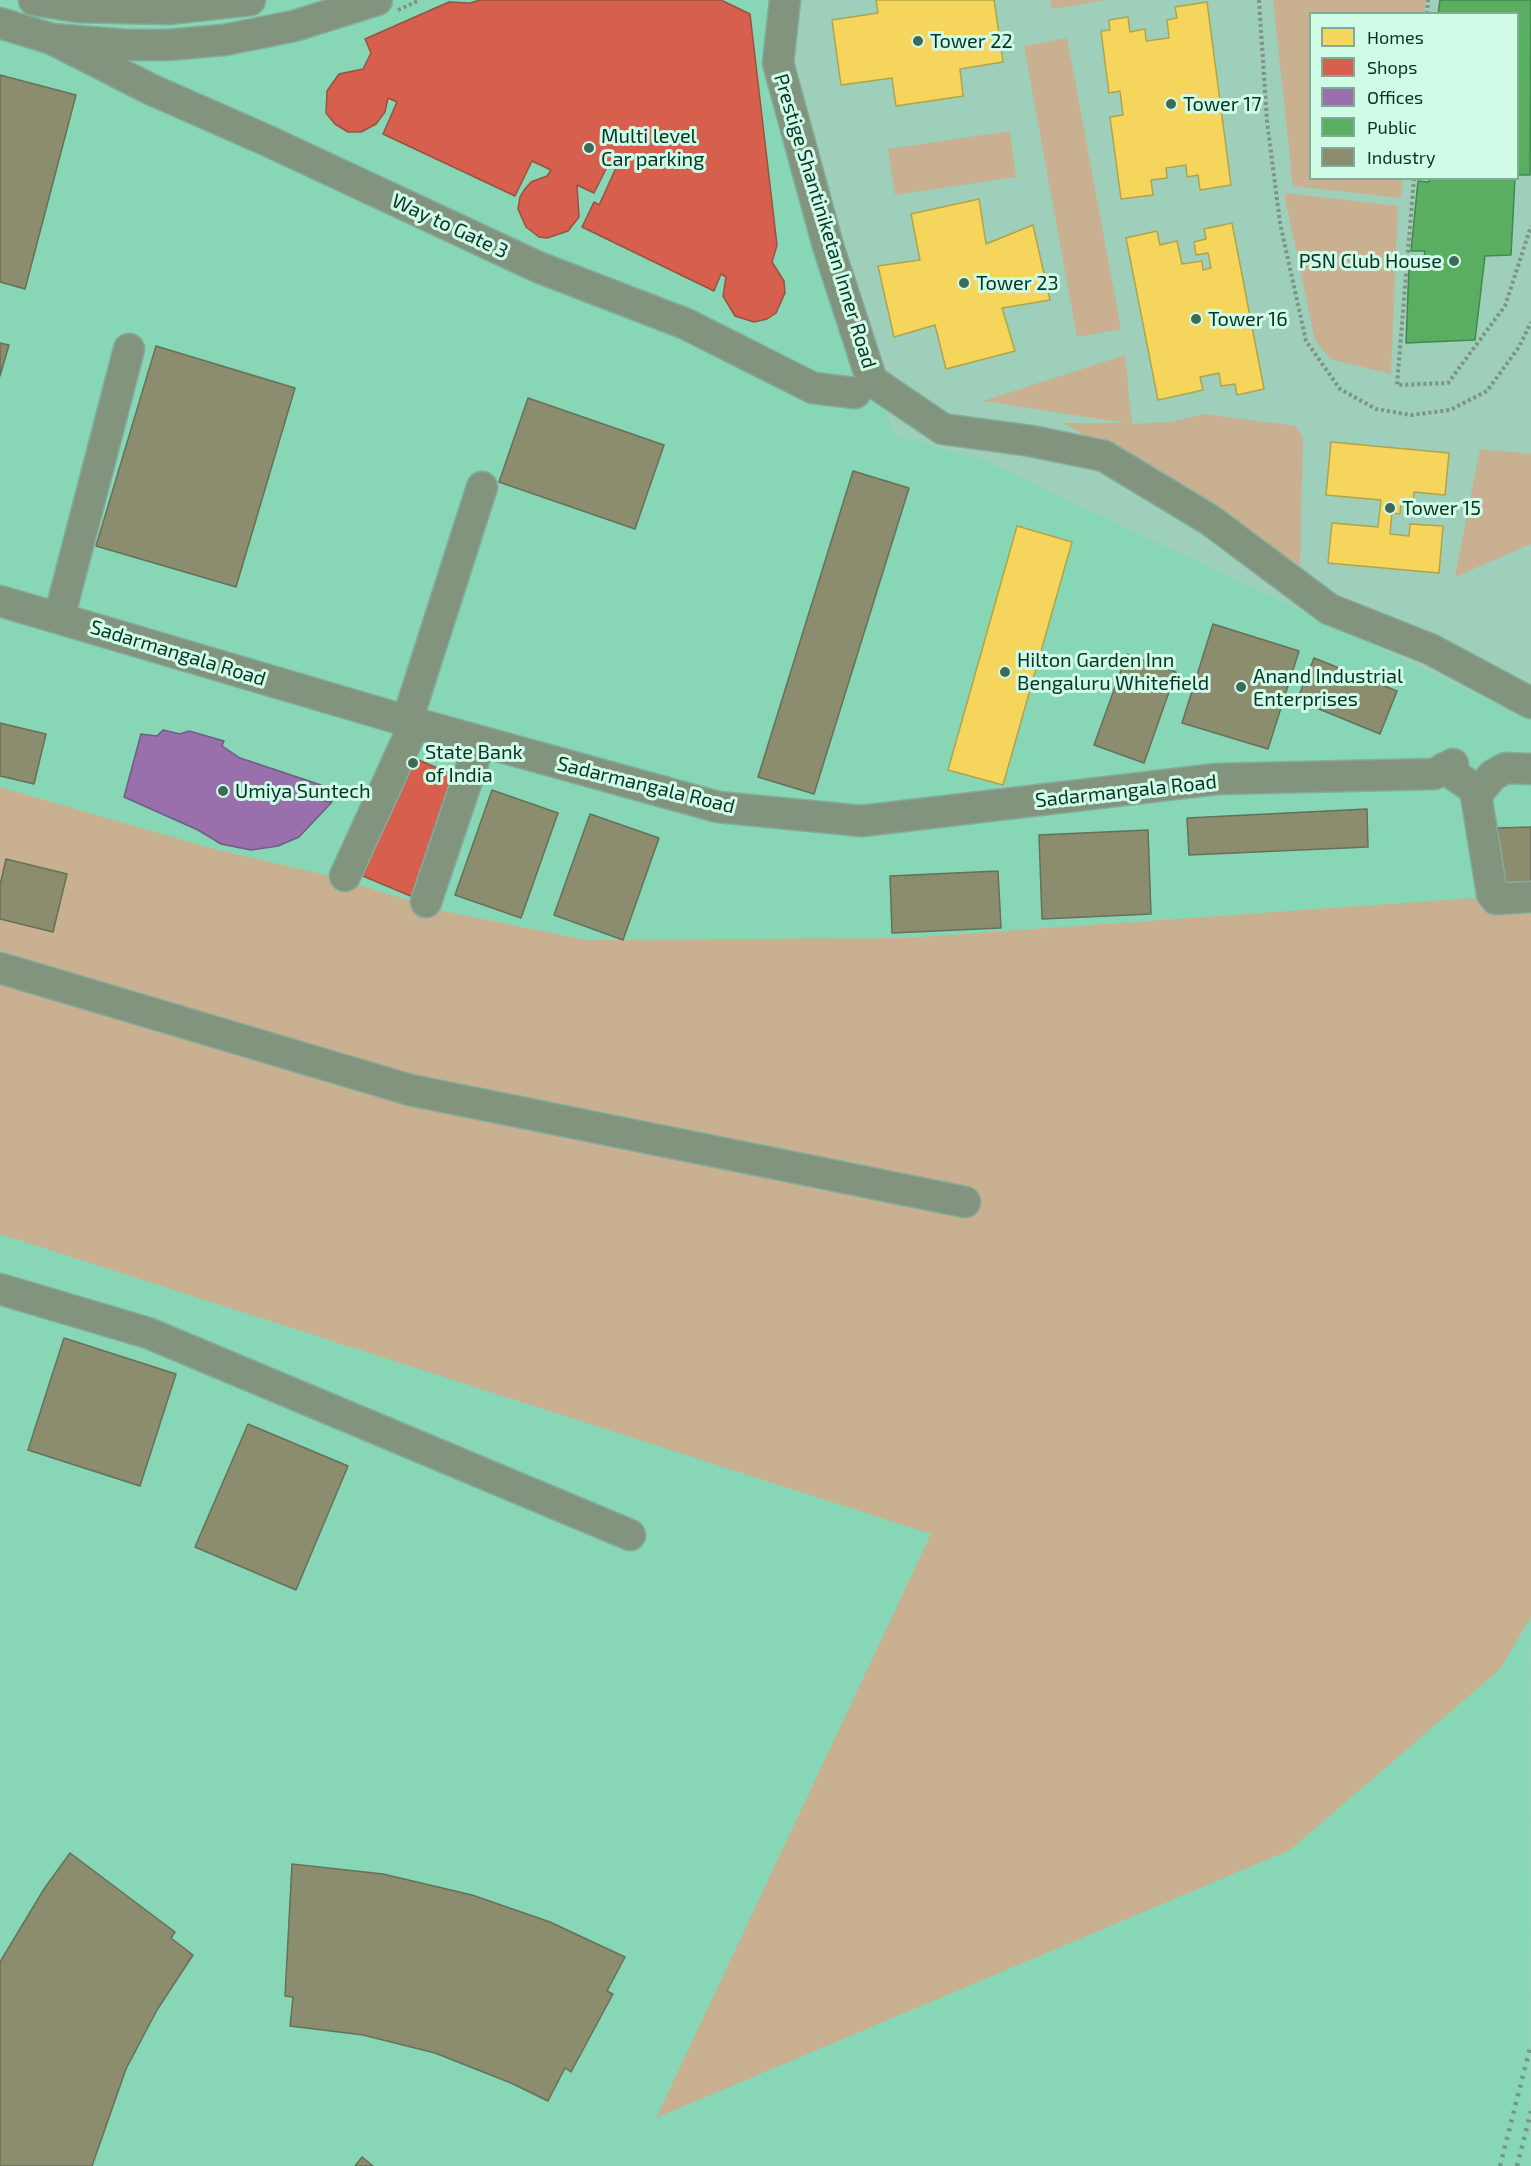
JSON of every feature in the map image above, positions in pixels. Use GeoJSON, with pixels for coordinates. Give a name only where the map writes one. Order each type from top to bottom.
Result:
{"type":"FeatureCollection","features":[{"type":"Feature","properties":{"kind":"street"},"geometry":{"type":"LineString","coordinates":[[34,0],[77,7],[168,9],[250,0]]}},
{"type":"Feature","properties":{"kind":"street"},"geometry":{"type":"LineString","coordinates":[[9,17],[52,39],[128,45],[168,45],[224,40],[294,26],[377,0]]}},
{"type":"Feature","properties":{"kind":"street","name":"Prestige Shantiniketan Inner Road"},"geometry":{"type":"LineString","coordinates":[[785,0],[778,63],[828,246],[872,381],[943,429],[1031,441],[1104,456],[1210,520],[1329,609],[1430,649],[1531,703]]}},
{"type":"Feature","properties":{"kind":"street","name":"Way to Gate 3"},"geometry":{"type":"LineString","coordinates":[[52,39],[150,89],[268,141],[537,267],[686,324],[813,388],[855,393]]}},
{"type":"Feature","properties":{"kind":"street"},"geometry":{"type":"LineString","coordinates":[[59,618],[129,349]]}},
{"type":"Feature","properties":{"kind":"street"},"geometry":{"type":"LineString","coordinates":[[345,876],[411,722],[482,487]]}},
{"type":"Feature","properties":{"kind":"street","name":"Sadarmangala Road"},"geometry":{"type":"LineString","coordinates":[[0,601],[480,742],[718,807],[862,821],[1217,779],[1434,774],[1448,766],[1476,795]]}},
{"type":"Feature","properties":{"kind":"street"},"geometry":{"type":"LineString","coordinates":[[426,902],[480,742]]}},
{"type":"Feature","properties":{"kind":"street"},"geometry":{"type":"LineString","coordinates":[[1531,769],[1506,768],[1493,775],[1476,795],[1492,894],[1496,899],[1531,897]]}},
{"type":"Feature","properties":{"kind":"street"},"geometry":{"type":"LineString","coordinates":[[0,968],[410,1090],[965,1202]]}},
{"type":"Feature","properties":{"kind":"street"},"geometry":{"type":"LineString","coordinates":[[0,1289],[148,1333],[630,1535]]}},
{"type":"Feature","properties":{"kind":"path"},"geometry":{"type":"LineString","coordinates":[[1259,0],[1267,122],[1280,223],[1306,341],[1340,389],[1376,409],[1411,415],[1450,410],[1487,391],[1519,347],[1531,322]]}},
{"type":"Feature","properties":{"kind":"path"},"geometry":{"type":"LineString","coordinates":[[1414,180],[1397,385],[1448,383],[1505,306],[1531,226]]}},
{"type":"Feature","properties":{"kind":"shaded area"},"geometry":{"type":"Polygon","coordinates":[[[0,0],[787,0],[789,66],[828,246],[893,435],[983,460],[1531,720],[1530,2166],[0,2166],[0,0]]]}},
{"type":"Feature","properties":{"kind":"shaded area"},"geometry":{"type":"Polygon","coordinates":[[[1051,0],[1106,0],[1051,9],[1051,0]]]}},
{"type":"Feature","properties":{"kind":"shaded area"},"geometry":{"type":"Polygon","coordinates":[[[1273,0],[1426,0],[1424,12],[1309,12],[1309,180],[1403,180],[1401,198],[1293,186],[1273,0]]]}},
{"type":"Feature","properties":{"kind":"shaded area"},"geometry":{"type":"Polygon","coordinates":[[[1067,38],[1121,329],[1077,337],[1024,46],[1067,38]]]}},
{"type":"Feature","properties":{"kind":"shaded area"},"geometry":{"type":"Polygon","coordinates":[[[1010,131],[1016,177],[895,195],[888,149],[1010,131]]]}},
{"type":"Feature","properties":{"kind":"shaded area"},"geometry":{"type":"Polygon","coordinates":[[[1284,193],[1398,206],[1391,374],[1330,359],[1315,340],[1284,193]]]}},
{"type":"Feature","properties":{"kind":"shaded area"},"geometry":{"type":"Polygon","coordinates":[[[1125,355],[1132,424],[1169,422],[1205,414],[1296,426],[1303,439],[1300,566],[1214,509],[1063,423],[1126,423],[983,401],[1125,355]]]}},
{"type":"Feature","properties":{"kind":"shaded area"},"geometry":{"type":"Polygon","coordinates":[[[1480,449],[1531,454],[1531,544],[1455,577],[1480,449]]]}},
{"type":"Feature","properties":{"kind":"shaded area"},"geometry":{"type":"Polygon","coordinates":[[[0,787],[210,848],[334,877],[443,911],[586,940],[906,938],[1531,894],[1531,1617],[1500,1669],[1290,1850],[656,2118],[931,1534],[0,1234],[0,787]]]}},
{"type":"Feature","properties":{"kind":"building: Homes","name":"Tower 22"},"geometry":{"type":"Polygon","coordinates":[[[876,0],[994,0],[1003,62],[960,69],[963,96],[896,106],[892,78],[841,85],[832,20],[878,13],[876,0]]]}},
{"type":"Feature","properties":{"kind":"building: Homes","name":"Tower 17"},"geometry":{"type":"Polygon","coordinates":[[[1207,2],[1231,185],[1200,190],[1198,175],[1187,177],[1186,165],[1166,168],[1167,178],[1151,180],[1153,195],[1121,199],[1110,117],[1123,115],[1120,91],[1109,93],[1101,31],[1110,30],[1109,20],[1128,17],[1130,32],[1145,29],[1146,41],[1169,38],[1167,20],[1177,18],[1175,7],[1207,2]]]}},
{"type":"Feature","properties":{"kind":"building: Homes","name":"Tower 23"},"geometry":{"type":"Polygon","coordinates":[[[979,199],[986,244],[1033,225],[1050,300],[1002,308],[1015,351],[946,369],[935,325],[894,337],[878,266],[920,260],[911,214],[979,199]]]}},
{"type":"Feature","properties":{"kind":"building: Homes","name":"Tower 16"},"geometry":{"type":"Polygon","coordinates":[[[1232,223],[1264,389],[1237,395],[1235,384],[1221,386],[1219,373],[1200,377],[1203,390],[1158,400],[1126,238],[1157,231],[1160,245],[1177,241],[1182,264],[1202,261],[1203,270],[1211,268],[1208,253],[1196,255],[1194,242],[1206,239],[1204,229],[1232,223]]]}},
{"type":"Feature","properties":{"kind":"building: Homes","name":"Tower 15"},"geometry":{"type":"Polygon","coordinates":[[[1331,442],[1449,453],[1445,495],[1414,492],[1413,502],[1401,501],[1400,514],[1392,513],[1390,534],[1409,536],[1410,524],[1443,526],[1439,573],[1328,563],[1332,523],[1378,527],[1381,500],[1326,495],[1331,442]]]}},
{"type":"Feature","properties":{"kind":"building: Homes"},"geometry":{"type":"Polygon","coordinates":[[[1017,526],[1072,542],[1003,785],[948,770],[1017,526]]]}},
{"type":"Feature","properties":{"kind":"building: Shops","name":"Multi level Car parking"},"geometry":{"type":"Polygon","coordinates":[[[480,0],[721,0],[750,14],[777,245],[772,262],[784,281],[785,293],[776,313],[767,319],[754,322],[735,316],[723,296],[726,277],[721,274],[714,291],[582,227],[594,202],[599,205],[616,168],[608,165],[594,193],[577,185],[579,217],[568,231],[547,238],[539,237],[526,227],[518,209],[520,197],[531,182],[547,176],[551,170],[532,161],[515,196],[383,134],[397,102],[388,98],[385,112],[376,124],[361,132],[348,132],[335,124],[326,113],[327,91],[339,74],[363,69],[371,53],[365,39],[449,2],[470,3],[480,0]]]}},
{"type":"Feature","properties":{"kind":"building: Shops"},"geometry":{"type":"Polygon","coordinates":[[[409,756],[463,779],[413,897],[358,874],[409,756]]]}},
{"type":"Feature","properties":{"kind":"building: Offices","name":"Umiya Suntech"},"geometry":{"type":"Polygon","coordinates":[[[163,730],[180,734],[189,731],[224,741],[222,746],[240,758],[321,785],[317,800],[332,802],[299,837],[278,846],[251,850],[221,844],[198,830],[124,797],[141,734],[157,736],[163,730]]]}},
{"type":"Feature","properties":{"kind":"building: Public"},"geometry":{"type":"Polygon","coordinates":[[[1440,0],[1531,0],[1530,175],[1519,175],[1519,12],[1438,12],[1440,0]]]}},
{"type":"Feature","properties":{"kind":"building: Public","name":"PSN Club House"},"geometry":{"type":"Polygon","coordinates":[[[1430,180],[1515,180],[1511,255],[1485,256],[1475,340],[1406,343],[1409,267],[1422,268],[1425,251],[1411,251],[1418,181],[1429,182],[1430,180]]]}},
{"type":"Feature","properties":{"kind":"building: Industry"},"geometry":{"type":"Polygon","coordinates":[[[0,75],[76,95],[25,289],[0,282],[0,75]]]}},
{"type":"Feature","properties":{"kind":"building: Industry"},"geometry":{"type":"Polygon","coordinates":[[[0,343],[9,345],[0,376],[0,343]]]}},
{"type":"Feature","properties":{"kind":"building: Industry"},"geometry":{"type":"Polygon","coordinates":[[[156,346],[295,388],[236,587],[96,546],[156,346]]]}},
{"type":"Feature","properties":{"kind":"building: Industry"},"geometry":{"type":"Polygon","coordinates":[[[528,398],[664,445],[635,529],[499,482],[528,398]]]}},
{"type":"Feature","properties":{"kind":"building: Industry"},"geometry":{"type":"Polygon","coordinates":[[[853,471],[909,488],[814,794],[758,777],[853,471]]]}},
{"type":"Feature","properties":{"kind":"building: Industry","name":"Anand Industrial Enterprises"},"geometry":{"type":"Polygon","coordinates":[[[1213,624],[1299,651],[1268,749],[1182,723],[1213,624]]]}},
{"type":"Feature","properties":{"kind":"building: Industry"},"geometry":{"type":"Polygon","coordinates":[[[1127,654],[1176,672],[1144,763],[1094,745],[1127,654]]]}},
{"type":"Feature","properties":{"kind":"building: Industry"},"geometry":{"type":"Polygon","coordinates":[[[1314,658],[1397,691],[1380,734],[1297,700],[1314,658]]]}},
{"type":"Feature","properties":{"kind":"building: Industry"},"geometry":{"type":"Polygon","coordinates":[[[0,723],[46,734],[34,784],[0,776],[0,723]]]}},
{"type":"Feature","properties":{"kind":"building: Industry"},"geometry":{"type":"Polygon","coordinates":[[[492,790],[558,813],[521,918],[455,895],[492,790]]]}},
{"type":"Feature","properties":{"kind":"building: Industry"},"geometry":{"type":"Polygon","coordinates":[[[1367,809],[1368,847],[1189,855],[1187,818],[1367,809]]]}},
{"type":"Feature","properties":{"kind":"building: Industry"},"geometry":{"type":"Polygon","coordinates":[[[590,814],[659,838],[623,940],[554,915],[590,814]]]}},
{"type":"Feature","properties":{"kind":"building: Industry"},"geometry":{"type":"Polygon","coordinates":[[[1531,827],[1531,885],[1500,887],[1498,828],[1531,827]]]}},
{"type":"Feature","properties":{"kind":"building: Industry"},"geometry":{"type":"Polygon","coordinates":[[[1148,830],[1151,914],[1042,919],[1039,835],[1148,830]]]}},
{"type":"Feature","properties":{"kind":"building: Industry"},"geometry":{"type":"Polygon","coordinates":[[[6,859],[67,874],[53,932],[0,919],[0,885],[6,859]]]}},
{"type":"Feature","properties":{"kind":"building: Industry"},"geometry":{"type":"Polygon","coordinates":[[[998,871],[1001,928],[892,933],[890,876],[998,871]]]}},
{"type":"Feature","properties":{"kind":"building: Industry"},"geometry":{"type":"Polygon","coordinates":[[[64,1338],[176,1374],[140,1486],[28,1450],[64,1338]]]}},
{"type":"Feature","properties":{"kind":"building: Industry"},"geometry":{"type":"Polygon","coordinates":[[[248,1424],[348,1466],[296,1590],[195,1547],[248,1424]]]}},
{"type":"Feature","properties":{"kind":"building: Industry"},"geometry":{"type":"Polygon","coordinates":[[[70,1853],[175,1932],[171,1938],[193,1955],[157,2010],[126,2069],[92,2166],[0,2166],[0,1962],[44,1889],[70,1853]]]}},
{"type":"Feature","properties":{"kind":"building: Industry"},"geometry":{"type":"Polygon","coordinates":[[[292,1864],[383,1874],[472,1895],[550,1922],[625,1957],[607,1991],[613,1994],[571,2072],[565,2068],[548,2101],[511,2083],[435,2053],[363,2035],[290,2026],[293,1997],[285,1996],[292,1864]]]}},
{"type":"Feature","properties":{"kind":"building: Industry"},"geometry":{"type":"Polygon","coordinates":[[[362,2157],[373,2166],[355,2166],[362,2157]]]}},
{"type":"Feature","properties":{"kind":"railway"},"geometry":{"type":"LineString","coordinates":[[1500,2166],[1531,2044]]}},
{"type":"Feature","properties":{"kind":"railway"},"geometry":{"type":"LineString","coordinates":[[1517,2166],[1531,2111]]}},
{"type":"Feature","properties":{"kind":"place","name":"Tower 22"},"geometry":{"type":"Point","coordinates":[918,41]}},
{"type":"Feature","properties":{"kind":"place","name":"Tower 17"},"geometry":{"type":"Point","coordinates":[1171,104]}},
{"type":"Feature","properties":{"kind":"place","name":"Multi level Car parking"},"geometry":{"type":"Point","coordinates":[589,148]}},
{"type":"Feature","properties":{"kind":"place","name":"PSN Club House"},"geometry":{"type":"Point","coordinates":[1454,261]}},
{"type":"Feature","properties":{"kind":"place","name":"Tower 23"},"geometry":{"type":"Point","coordinates":[964,283]}},
{"type":"Feature","properties":{"kind":"place","name":"Tower 16"},"geometry":{"type":"Point","coordinates":[1196,319]}},
{"type":"Feature","properties":{"kind":"place","name":"Tower 15"},"geometry":{"type":"Point","coordinates":[1390,508]}},
{"type":"Feature","properties":{"kind":"place","name":"Hilton Garden Inn Bengaluru Whitefield"},"geometry":{"type":"Point","coordinates":[1005,672]}},
{"type":"Feature","properties":{"kind":"place","name":"Anand Industrial Enterprises"},"geometry":{"type":"Point","coordinates":[1241,687]}},
{"type":"Feature","properties":{"kind":"place","name":"State Bank of India"},"geometry":{"type":"Point","coordinates":[413,763]}},
{"type":"Feature","properties":{"kind":"place","name":"Umiya Suntech"},"geometry":{"type":"Point","coordinates":[223,791]}}]}
